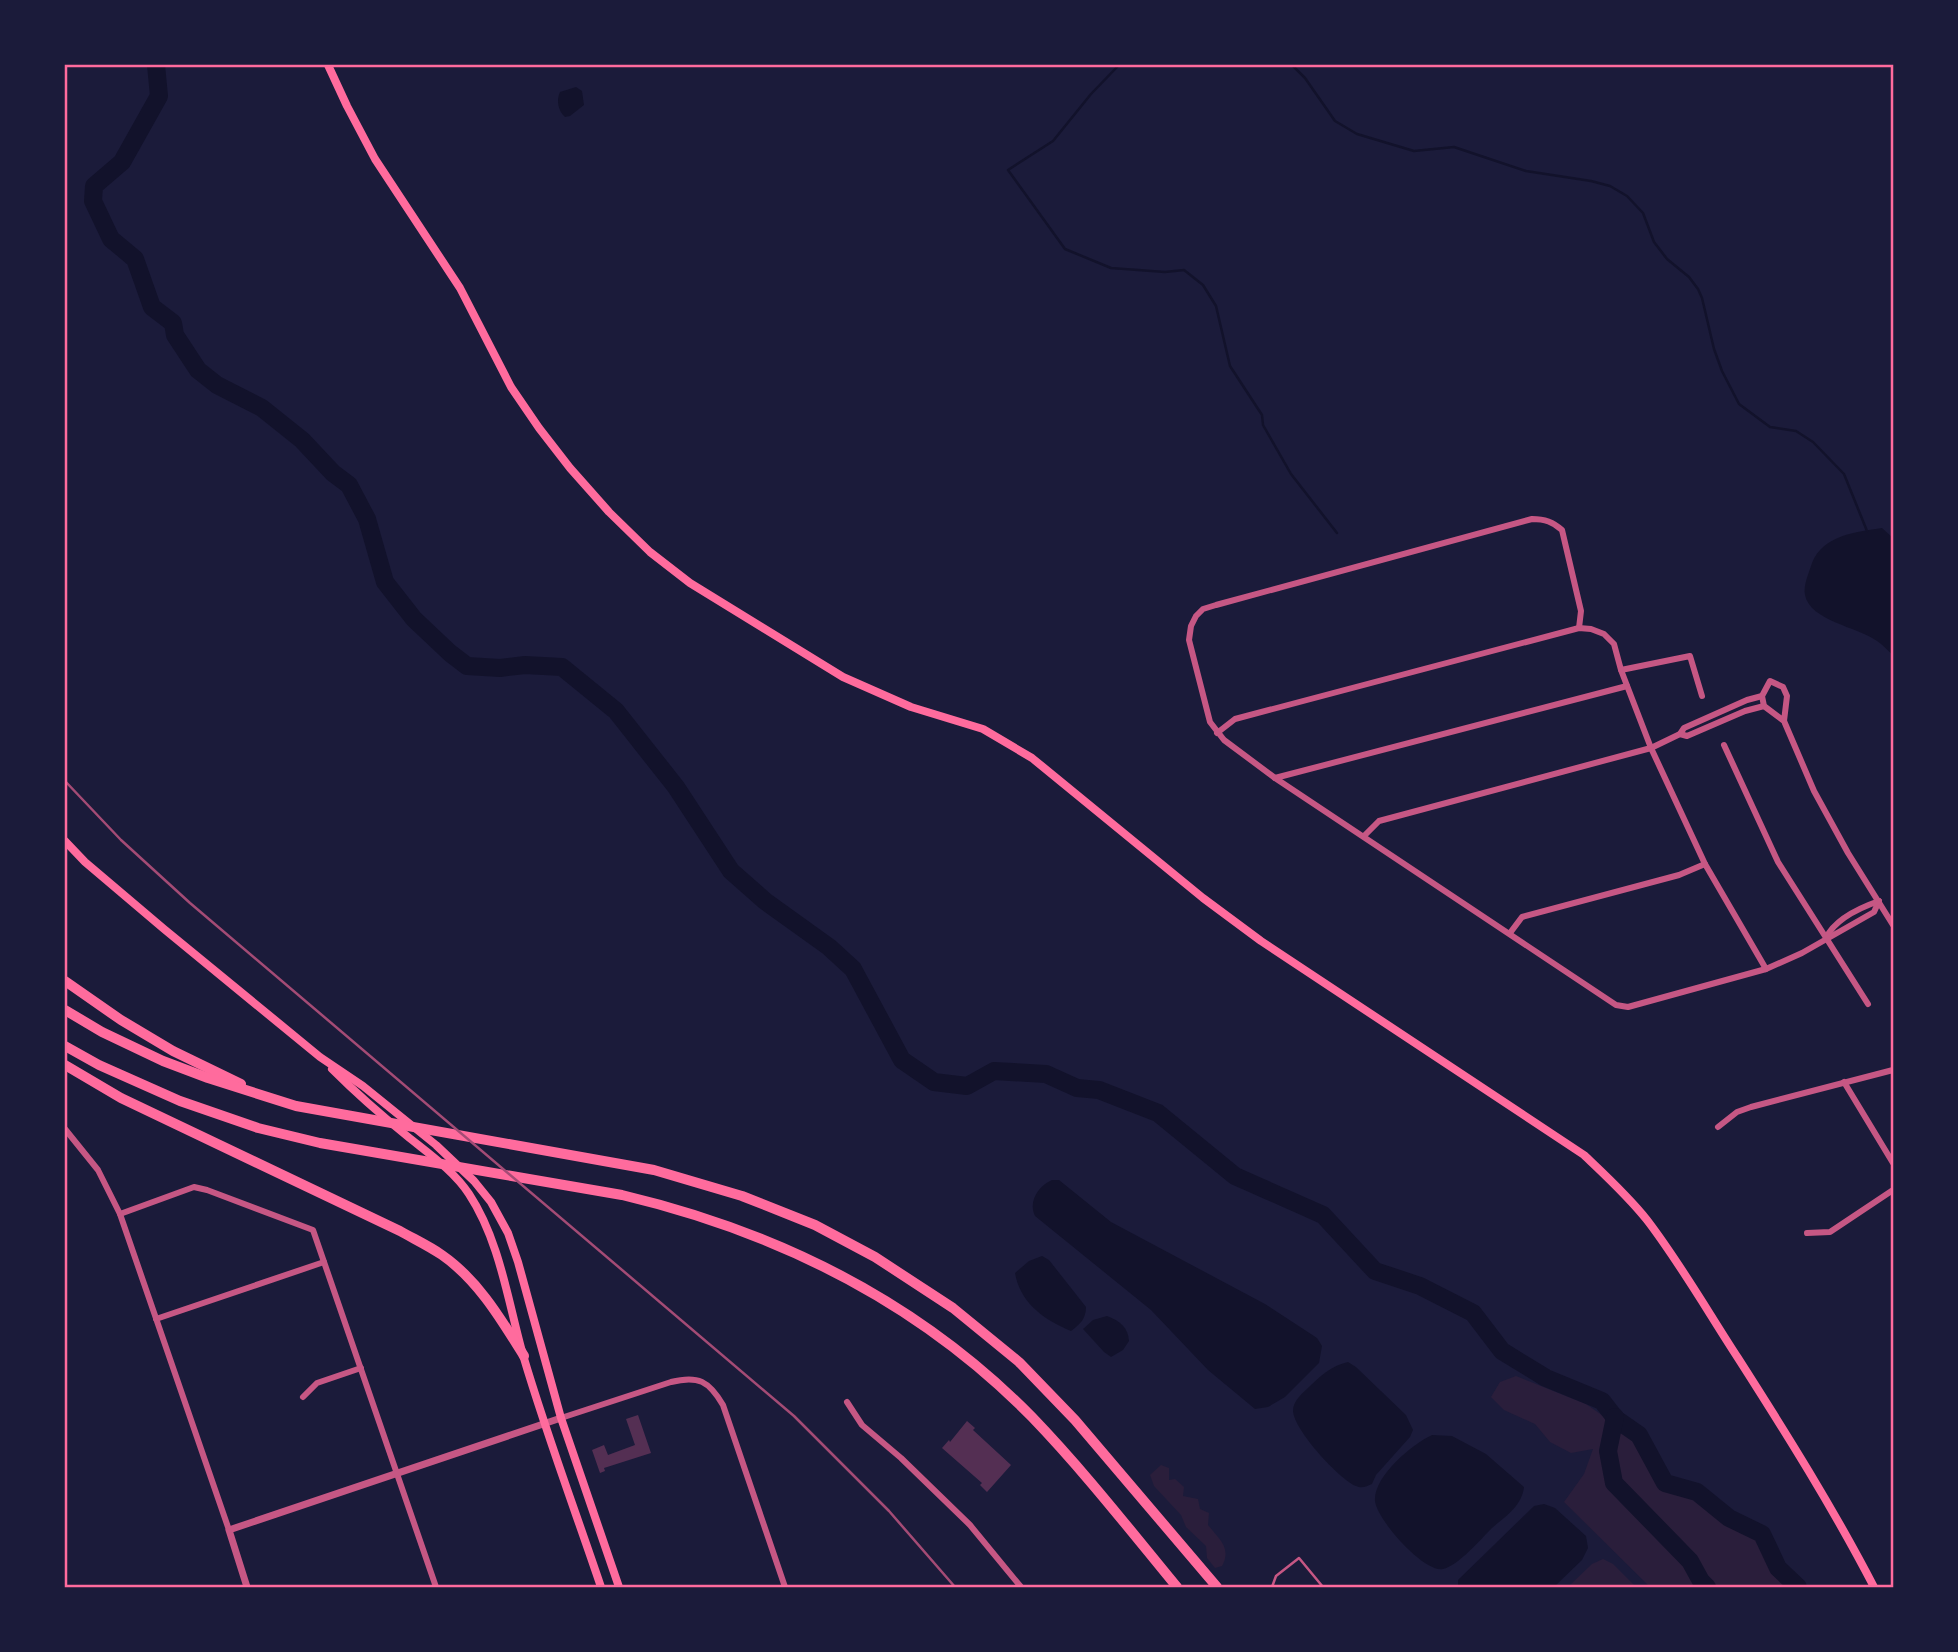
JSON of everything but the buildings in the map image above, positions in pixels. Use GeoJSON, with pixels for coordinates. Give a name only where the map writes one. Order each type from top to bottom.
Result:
{"type":"FeatureCollection","features":[{"type":"Feature","properties":{"kind":"highway"},"geometry":{"type":"LineString","coordinates":[[65,981],[121,1020],[173,1051],[269,1098]]}},
{"type":"Feature","properties":{"kind":"highway"},"geometry":{"type":"LineString","coordinates":[[65,1010],[102,1032],[163,1061],[296,1106],[654,1170],[742,1196],[815,1225],[875,1257],[953,1308],[1019,1362],[1066,1410],[1217,1587]]}},
{"type":"Feature","properties":{"kind":"highway"},"geometry":{"type":"LineString","coordinates":[[65,1046],[99,1065],[180,1101],[258,1128],[320,1143],[667,1205],[743,1230],[824,1265],[859,1283],[934,1332],[984,1373],[1032,1417],[1079,1469],[1177,1587]]}},
{"type":"Feature","properties":{"kind":"highway"},"geometry":{"type":"LineString","coordinates":[[65,1065],[121,1098],[400,1231],[443,1256],[467,1276],[484,1296],[524,1356]]}},
{"type":"Feature","properties":{"kind":"main road"},"geometry":{"type":"LineString","coordinates":[[328,65],[375,159],[460,288],[511,387],[554,447],[609,512],[650,552],[690,583],[843,677],[911,707],[983,729],[1032,758],[1203,898],[1261,941],[1584,1155],[1621,1189],[1674,1258],[1781,1425],[1874,1587]]}},
{"type":"Feature","properties":{"kind":"main road"},"geometry":{"type":"LineString","coordinates":[[65,841],[85,862],[164,929],[320,1057],[363,1086],[436,1145],[474,1181],[491,1202],[508,1233],[518,1262],[561,1419],[619,1587]]}},
{"type":"Feature","properties":{"kind":"main road"},"geometry":{"type":"LineString","coordinates":[[320,1057],[359,1097],[453,1175],[468,1193],[489,1238],[545,1424],[601,1587]]}},
{"type":"Feature","properties":{"kind":"street"},"geometry":{"type":"LineString","coordinates":[[1579,628],[1581,611],[1562,530],[1542,519],[1532,519],[1203,609],[1191,626],[1189,640],[1210,722],[1217,733],[1275,778],[1616,1005],[1623,1007],[1766,970],[1802,953],[1826,937],[1831,927],[1863,906],[1879,901]]}},
{"type":"Feature","properties":{"kind":"street"},"geometry":{"type":"LineString","coordinates":[[1217,733],[1235,719],[1579,628],[1604,634],[1614,644],[1621,670],[1651,748],[1705,864],[1766,970]]}},
{"type":"Feature","properties":{"kind":"street"},"geometry":{"type":"LineString","coordinates":[[1621,670],[1690,656],[1702,696]]}},
{"type":"Feature","properties":{"kind":"street"},"geometry":{"type":"LineString","coordinates":[[1784,721],[1787,696],[1783,687],[1770,681],[1762,696],[1764,706],[1784,721],[1814,791],[1847,853],[1893,925]]}},
{"type":"Feature","properties":{"kind":"street"},"geometry":{"type":"LineString","coordinates":[[1275,778],[1627,686]]}},
{"type":"Feature","properties":{"kind":"street"},"geometry":{"type":"LineString","coordinates":[[1364,836],[1379,821],[1651,748],[1680,734],[1684,728],[1762,696]]}},
{"type":"Feature","properties":{"kind":"street"},"geometry":{"type":"LineString","coordinates":[[1680,734],[1688,736],[1745,711],[1764,706]]}},
{"type":"Feature","properties":{"kind":"street"},"geometry":{"type":"LineString","coordinates":[[1724,745],[1778,862],[1868,1004]]}},
{"type":"Feature","properties":{"kind":"street"},"geometry":{"type":"LineString","coordinates":[[1510,933],[1522,917],[1679,875],[1705,864]]}},
{"type":"Feature","properties":{"kind":"street"},"geometry":{"type":"LineString","coordinates":[[1718,1127],[1737,1112],[1893,1070]]}},
{"type":"Feature","properties":{"kind":"street"},"geometry":{"type":"LineString","coordinates":[[1844,1082],[1893,1163]]}},
{"type":"Feature","properties":{"kind":"street"},"geometry":{"type":"LineString","coordinates":[[65,1129],[98,1170],[120,1214],[247,1587]]}},
{"type":"Feature","properties":{"kind":"street"},"geometry":{"type":"LineString","coordinates":[[120,1214],[194,1188],[207,1190],[313,1230],[436,1587]]}},
{"type":"Feature","properties":{"kind":"street"},"geometry":{"type":"LineString","coordinates":[[1807,1233],[1830,1231],[1893,1190]]}},
{"type":"Feature","properties":{"kind":"street"},"geometry":{"type":"LineString","coordinates":[[156,1319],[324,1262]]}},
{"type":"Feature","properties":{"kind":"street"},"geometry":{"type":"LineString","coordinates":[[303,1397],[317,1382],[361,1368]]}},
{"type":"Feature","properties":{"kind":"street"},"geometry":{"type":"LineString","coordinates":[[229,1530],[683,1379],[705,1382],[723,1405],[785,1587]]}},
{"type":"Feature","properties":{"kind":"street"},"geometry":{"type":"LineString","coordinates":[[847,1402],[862,1425],[901,1458],[970,1525],[1021,1587]]}},
{"type":"Feature","properties":{"kind":"lane"},"geometry":{"type":"LineString","coordinates":[[1272,1587],[1276,1576],[1299,1558],[1323,1587]]}},
{"type":"Feature","properties":{"kind":"shaded area"},"geometry":{"type":"Polygon","coordinates":[[[576,87],[582,91],[584,105],[565,117],[559,109],[560,92],[576,87]]]}},
{"type":"Feature","properties":{"kind":"shaded area"},"geometry":{"type":"Polygon","coordinates":[[[1882,528],[1893,538],[1893,655],[1869,636],[1816,611],[1805,595],[1812,563],[1824,546],[1841,537],[1882,528]]]}},
{"type":"Feature","properties":{"kind":"shaded area"},"geometry":{"type":"Polygon","coordinates":[[[1052,1180],[1059,1180],[1111,1222],[1265,1304],[1317,1338],[1322,1346],[1319,1363],[1285,1397],[1268,1407],[1255,1409],[1208,1370],[1151,1310],[1035,1216],[1033,1205],[1036,1195],[1042,1186],[1052,1180]]]}},
{"type":"Feature","properties":{"kind":"shaded area"},"geometry":{"type":"Polygon","coordinates":[[[1042,1256],[1049,1260],[1086,1307],[1082,1321],[1071,1331],[1052,1322],[1035,1309],[1018,1284],[1015,1273],[1029,1261],[1042,1256]]]}},
{"type":"Feature","properties":{"kind":"shaded area"},"geometry":{"type":"Polygon","coordinates":[[[1107,1316],[1122,1325],[1129,1341],[1123,1350],[1111,1357],[1083,1329],[1093,1320],[1107,1316]]]}},
{"type":"Feature","properties":{"kind":"shaded area"},"geometry":{"type":"Polygon","coordinates":[[[1348,1362],[1406,1415],[1413,1430],[1410,1437],[1376,1475],[1372,1484],[1362,1487],[1348,1482],[1319,1453],[1301,1430],[1293,1411],[1299,1397],[1319,1377],[1348,1362]]]}},
{"type":"Feature","properties":{"kind":"shaded area"},"geometry":{"type":"Polygon","coordinates":[[[1516,1376],[1586,1404],[1636,1439],[1664,1488],[1694,1497],[1731,1525],[1759,1540],[1780,1576],[1792,1587],[1650,1587],[1564,1502],[1584,1474],[1593,1449],[1571,1453],[1550,1442],[1535,1424],[1504,1410],[1491,1397],[1500,1382],[1516,1376]]]}},
{"type":"Feature","properties":{"kind":"shaded area"},"geometry":{"type":"Polygon","coordinates":[[[1432,1435],[1452,1436],[1486,1454],[1524,1487],[1520,1500],[1512,1510],[1462,1558],[1443,1569],[1425,1563],[1403,1544],[1384,1520],[1375,1501],[1380,1482],[1395,1462],[1432,1435]]]}},
{"type":"Feature","properties":{"kind":"shaded area"},"geometry":{"type":"Polygon","coordinates":[[[1161,1465],[1169,1468],[1169,1480],[1175,1479],[1184,1487],[1183,1496],[1198,1499],[1200,1509],[1209,1513],[1208,1525],[1225,1549],[1222,1566],[1215,1568],[1207,1558],[1206,1546],[1186,1527],[1181,1515],[1154,1486],[1150,1475],[1161,1465]]]}},
{"type":"Feature","properties":{"kind":"shaded area"},"geometry":{"type":"Polygon","coordinates":[[[1544,1504],[1555,1508],[1586,1536],[1588,1548],[1582,1560],[1554,1587],[1458,1587],[1458,1580],[1534,1506],[1544,1504]]]}},
{"type":"Feature","properties":{"kind":"shaded area"},"geometry":{"type":"Polygon","coordinates":[[[1603,1559],[1613,1564],[1636,1587],[1568,1587],[1592,1564],[1603,1559]]]}},
{"type":"Feature","properties":{"kind":"waterway"},"geometry":{"type":"LineString","coordinates":[[156,65],[159,96],[122,162],[94,186],[93,201],[111,239],[135,259],[152,307],[173,323],[175,335],[198,370],[217,385],[262,408],[302,440],[333,473],[349,485],[367,519],[385,582],[414,619],[450,653],[467,666],[562,667],[616,711],[676,787],[731,871],[765,901],[829,947],[853,969],[902,1060],[934,1082],[967,1086],[994,1071],[1046,1074],[1077,1088],[1099,1090],[1158,1113],[1235,1176],[1323,1215],[1375,1271],[1420,1286],[1473,1313],[1502,1351],[1546,1378],[1602,1401],[1616,1419],[1639,1435],[1665,1483],[1697,1492],[1729,1518],[1762,1534],[1778,1568],[1798,1587]]}},
{"type":"Feature","properties":{"kind":"waterway"},"geometry":{"type":"LineString","coordinates":[[1119,65],[1091,94],[1053,141],[1008,170],[1065,249],[1111,268],[1165,272],[1184,270],[1203,285],[1216,306],[1230,366],[1262,415],[1263,425],[1291,474],[1337,533]]}},
{"type":"Feature","properties":{"kind":"waterway"},"geometry":{"type":"LineString","coordinates":[[1292,65],[1305,78],[1335,121],[1357,134],[1414,151],[1454,147],[1526,171],[1610,186],[1627,196],[1643,213],[1654,242],[1667,259],[1689,277],[1698,289],[1714,349],[1739,404],[1770,427],[1796,431],[1813,442],[1844,474],[1867,531]]}},
{"type":"Feature","properties":{"kind":"waterway"},"geometry":{"type":"LineString","coordinates":[[1615,1417],[1608,1451],[1614,1483],[1690,1561],[1707,1587]]}},
{"type":"Feature","properties":{"kind":"railway"},"geometry":{"type":"LineString","coordinates":[[65,781],[121,840],[190,903],[794,1416],[889,1511],[955,1587]]}}]}
